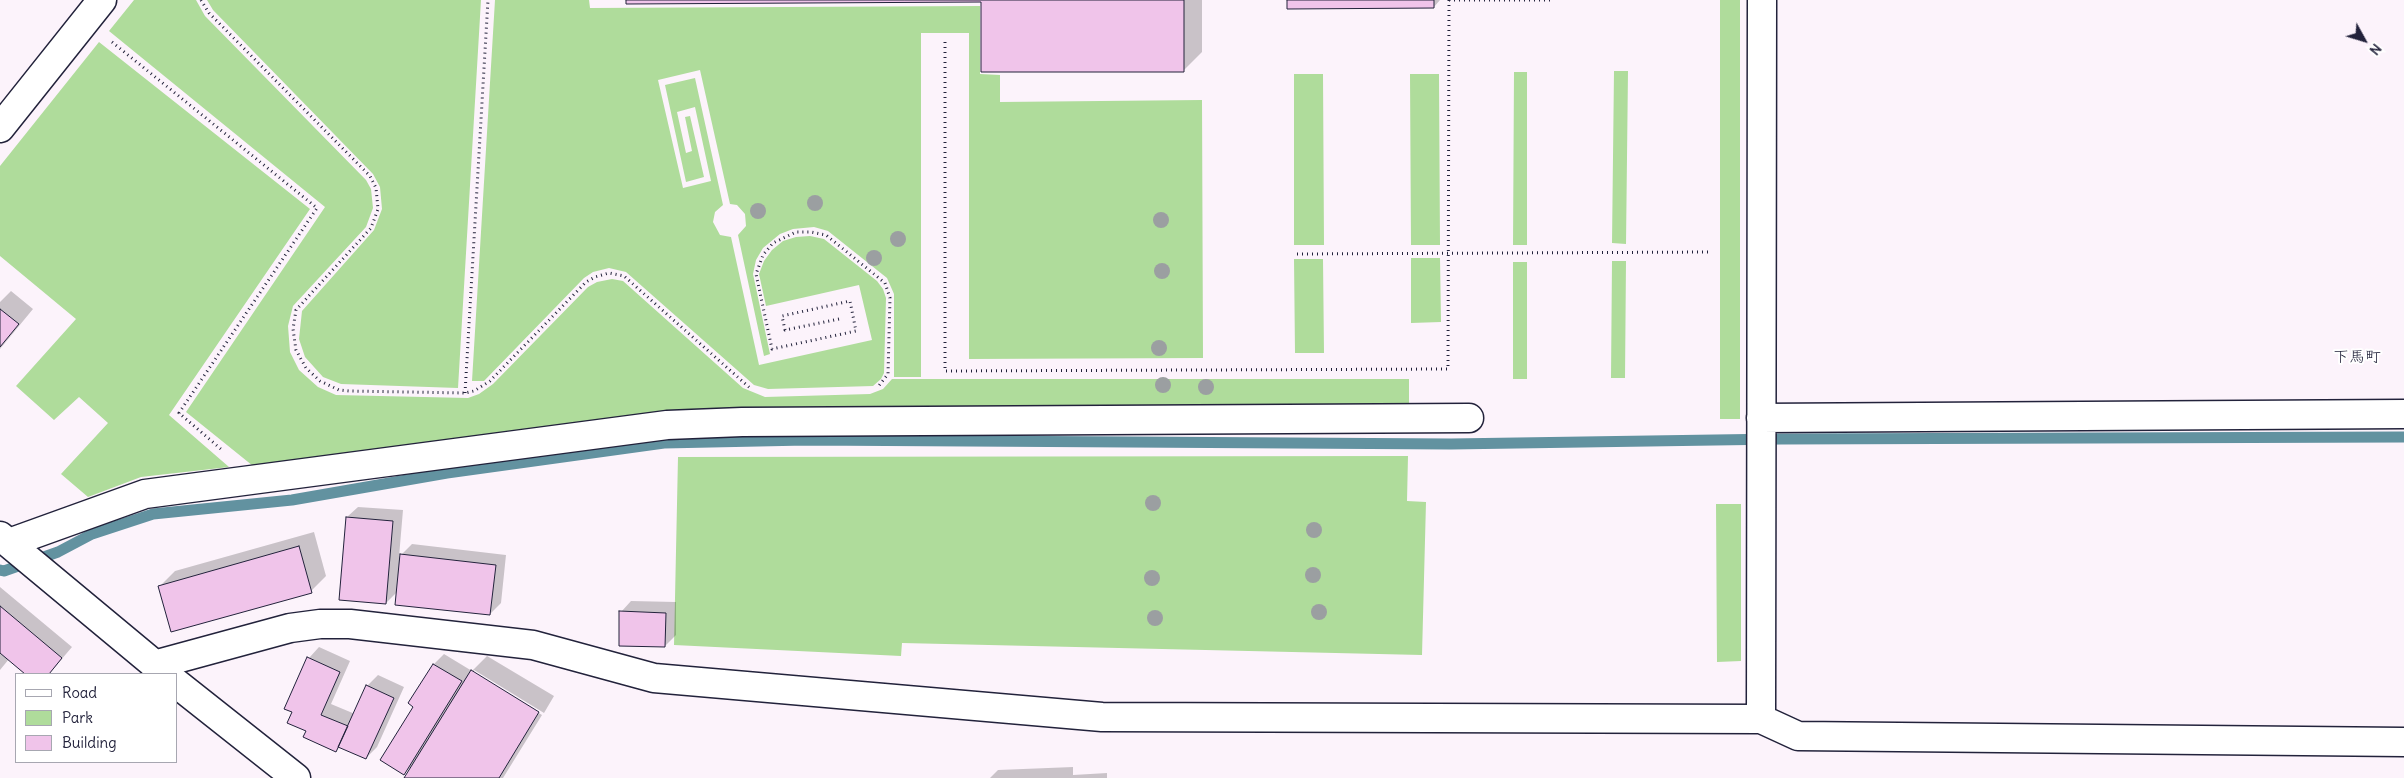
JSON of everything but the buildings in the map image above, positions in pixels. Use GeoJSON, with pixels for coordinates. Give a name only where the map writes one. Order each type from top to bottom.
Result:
{"type":"FeatureCollection","features":[{"type":"Feature","properties":{"kind":"street"},"geometry":{"type":"LineString","coordinates":[[0,128],[102,0]]}},
{"type":"Feature","properties":{"kind":"street"},"geometry":{"type":"LineString","coordinates":[[1761,719],[1762,0]]}},
{"type":"Feature","properties":{"kind":"street"},"geometry":{"type":"LineString","coordinates":[[1761,421],[2404,414]]}},
{"type":"Feature","properties":{"kind":"street"},"geometry":{"type":"LineString","coordinates":[[1469,418],[752,422],[667,425],[145,494],[17,550],[160,669],[290,628],[320,624],[350,624],[533,645],[654,678],[1102,716],[1761,719],[1798,736],[2404,742]]}},
{"type":"Feature","properties":{"kind":"street"},"geometry":{"type":"LineString","coordinates":[[178,684],[296,778]]}},
{"type":"Feature","properties":{"kind":"path"},"geometry":{"type":"LineString","coordinates":[[201,0],[208,13],[370,176],[378,195],[377,216],[367,234],[296,310],[293,329],[300,359],[320,381],[339,390],[465,393],[487,384],[586,282],[609,273],[624,276],[746,386],[754,390]]}},
{"type":"Feature","properties":{"kind":"path"},"geometry":{"type":"LineString","coordinates":[[465,393],[488,0]]}},
{"type":"Feature","properties":{"kind":"path"},"geometry":{"type":"LineString","coordinates":[[945,42],[945,371],[1448,369],[1449,0],[1554,0]]}},
{"type":"Feature","properties":{"kind":"path"},"geometry":{"type":"LineString","coordinates":[[86,21],[317,208],[178,413],[256,480]]}},
{"type":"Feature","properties":{"kind":"path"},"geometry":{"type":"LineString","coordinates":[[840,319],[785,330],[782,316],[850,301],[856,331],[772,349],[756,274],[763,255],[773,243],[796,232],[826,235],[885,283],[890,298],[888,374],[883,383],[871,390]]}},
{"type":"Feature","properties":{"kind":"path"},"geometry":{"type":"LineString","coordinates":[[1297,254],[1711,252]]}},
{"type":"Feature","properties":{"kind":"green space"},"geometry":{"type":"Polygon","coordinates":[[[134,0],[196,0],[205,16],[366,180],[371,189],[373,208],[366,227],[293,306],[288,326],[290,352],[299,370],[318,387],[336,395],[468,398],[479,394],[493,384],[588,287],[597,282],[612,279],[623,281],[743,388],[765,397],[870,394],[883,389],[892,379],[1409,379],[1409,411],[665,411],[258,470],[186,412],[325,207],[109,31],[134,0]]]}},
{"type":"Feature","properties":{"kind":"green space"},"geometry":{"type":"Polygon","coordinates":[[[207,0],[481,0],[458,388],[341,384],[323,377],[305,357],[299,339],[302,311],[374,230],[382,209],[380,187],[373,174],[213,10],[207,0]]]}},
{"type":"Feature","properties":{"kind":"green space"},"geometry":{"type":"Polygon","coordinates":[[[495,0],[589,0],[590,8],[980,6],[980,74],[1000,75],[1000,102],[1202,100],[1203,358],[969,359],[969,33],[921,33],[921,377],[894,377],[894,294],[887,278],[828,231],[814,227],[793,229],[780,234],[763,248],[756,260],[753,274],[770,354],[764,356],[738,235],[746,226],[745,214],[737,205],[730,204],[700,70],[658,80],[683,188],[711,181],[695,107],[677,112],[686,153],[692,151],[685,117],[690,116],[704,177],[686,182],[665,85],[695,78],[723,205],[715,212],[713,222],[720,235],[731,237],[759,365],[872,340],[859,285],[766,306],[759,274],[764,261],[772,250],[783,241],[796,237],[810,236],[824,239],[877,281],[883,289],[886,298],[884,373],[881,379],[873,386],[768,389],[754,385],[626,272],[609,268],[593,272],[584,278],[484,381],[472,381],[495,0]]]}},
{"type":"Feature","properties":{"kind":"green space"},"geometry":{"type":"Polygon","coordinates":[[[1720,0],[1740,0],[1740,419],[1720,419],[1720,0]]]}},
{"type":"Feature","properties":{"kind":"green space"},"geometry":{"type":"Polygon","coordinates":[[[99,42],[310,209],[169,415],[229,467],[141,477],[88,497],[61,474],[108,423],[79,397],[54,420],[16,386],[76,319],[0,256],[0,166],[99,42]]]}},
{"type":"Feature","properties":{"kind":"green space"},"geometry":{"type":"Polygon","coordinates":[[[1614,71],[1628,71],[1626,244],[1612,243],[1614,71]]]}},
{"type":"Feature","properties":{"kind":"green space"},"geometry":{"type":"Polygon","coordinates":[[[1514,72],[1527,72],[1527,245],[1513,245],[1514,72]]]}},
{"type":"Feature","properties":{"kind":"green space"},"geometry":{"type":"Polygon","coordinates":[[[1294,74],[1323,74],[1324,245],[1294,245],[1294,74]]]}},
{"type":"Feature","properties":{"kind":"green space"},"geometry":{"type":"Polygon","coordinates":[[[1410,74],[1439,74],[1440,245],[1411,245],[1410,74]]]}},
{"type":"Feature","properties":{"kind":"green space"},"geometry":{"type":"Polygon","coordinates":[[[1411,258],[1440,258],[1441,322],[1411,323],[1411,258]]]}},
{"type":"Feature","properties":{"kind":"green space"},"geometry":{"type":"Polygon","coordinates":[[[1294,259],[1323,259],[1324,353],[1295,353],[1294,259]]]}},
{"type":"Feature","properties":{"kind":"green space"},"geometry":{"type":"Polygon","coordinates":[[[1612,261],[1626,261],[1625,378],[1611,378],[1612,261]]]}},
{"type":"Feature","properties":{"kind":"green space"},"geometry":{"type":"Polygon","coordinates":[[[1513,262],[1527,262],[1527,379],[1513,379],[1513,262]]]}},
{"type":"Feature","properties":{"kind":"green space"},"geometry":{"type":"Polygon","coordinates":[[[1408,456],[1407,501],[1426,502],[1422,655],[902,643],[901,656],[674,645],[678,457],[1408,456]]]}},
{"type":"Feature","properties":{"kind":"green space"},"geometry":{"type":"Polygon","coordinates":[[[1716,504],[1741,504],[1741,661],[1717,662],[1716,504]]]}},
{"type":"Feature","properties":{"kind":"waterway"},"geometry":{"type":"LineString","coordinates":[[0,570],[4,571],[58,552],[92,534],[153,514],[292,500],[447,473],[664,443],[806,440],[1451,444],[1781,439],[2404,437]]}},
{"type":"Feature","properties":{"kind":"district","name":"下馬町"},"geometry":{"type":"Point","coordinates":[2357,357]}}]}
